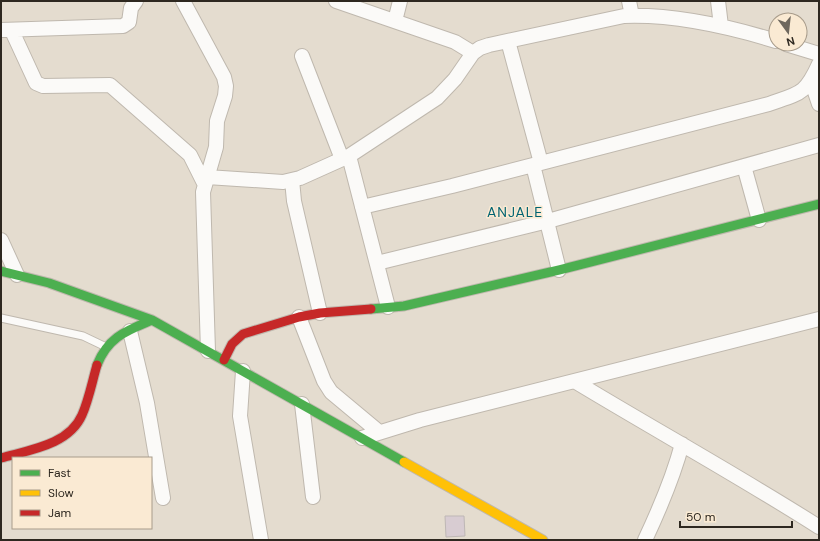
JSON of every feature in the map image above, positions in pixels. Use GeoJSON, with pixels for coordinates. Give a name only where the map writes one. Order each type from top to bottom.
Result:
{"type":"FeatureCollection","features":[{"type":"Feature","properties":{"kind":"main road"},"geometry":{"type":"LineString","coordinates":[[224,360],[232,344],[243,334],[299,317],[320,313],[404,306],[559,270],[819,204]]}},
{"type":"Feature","properties":{"kind":"main road"},"geometry":{"type":"LineString","coordinates":[[1,271],[49,283],[152,320],[543,540]]}},
{"type":"Feature","properties":{"kind":"main road"},"geometry":{"type":"LineString","coordinates":[[1,458],[56,440],[70,432],[79,421],[101,357],[106,348],[115,339],[152,320]]}},
{"type":"Feature","properties":{"kind":"street"},"geometry":{"type":"LineString","coordinates":[[136,1],[131,8],[129,22],[123,26],[6,30],[36,83],[43,86],[110,86],[190,154],[206,181]]}},
{"type":"Feature","properties":{"kind":"street"},"geometry":{"type":"LineString","coordinates":[[183,1],[224,77],[226,86],[225,96],[217,121],[216,147],[206,181],[203,198],[208,351]]}},
{"type":"Feature","properties":{"kind":"street"},"geometry":{"type":"LineString","coordinates":[[336,1],[461,45],[473,53]]}},
{"type":"Feature","properties":{"kind":"street"},"geometry":{"type":"LineString","coordinates":[[395,21],[400,1]]}},
{"type":"Feature","properties":{"kind":"street"},"geometry":{"type":"LineString","coordinates":[[629,1],[632,16]]}},
{"type":"Feature","properties":{"kind":"street"},"geometry":{"type":"LineString","coordinates":[[718,1],[721,26]]}},
{"type":"Feature","properties":{"kind":"street"},"geometry":{"type":"LineString","coordinates":[[206,181],[272,182],[292,180],[345,158],[437,98],[447,88],[473,53],[480,48],[632,16],[657,17],[721,26],[768,39]]}},
{"type":"Feature","properties":{"kind":"street"},"geometry":{"type":"LineString","coordinates":[[508,41],[537,164],[559,270]]}},
{"type":"Feature","properties":{"kind":"street"},"geometry":{"type":"LineString","coordinates":[[808,51],[819,54]]}},
{"type":"Feature","properties":{"kind":"street"},"geometry":{"type":"LineString","coordinates":[[302,56],[345,158],[362,207],[388,307]]}},
{"type":"Feature","properties":{"kind":"street"},"geometry":{"type":"LineString","coordinates":[[362,207],[537,164],[769,104],[799,92],[807,87],[819,64]]}},
{"type":"Feature","properties":{"kind":"street"},"geometry":{"type":"LineString","coordinates":[[812,80],[819,104]]}},
{"type":"Feature","properties":{"kind":"street"},"geometry":{"type":"LineString","coordinates":[[377,263],[548,221],[819,145]]}},
{"type":"Feature","properties":{"kind":"street"},"geometry":{"type":"LineString","coordinates":[[744,166],[759,220]]}},
{"type":"Feature","properties":{"kind":"street"},"geometry":{"type":"LineString","coordinates":[[292,180],[294,201],[320,313]]}},
{"type":"Feature","properties":{"kind":"street"},"geometry":{"type":"LineString","coordinates":[[1,240],[17,275]]}},
{"type":"Feature","properties":{"kind":"street"},"geometry":{"type":"LineString","coordinates":[[299,317],[324,381],[331,392],[379,432]]}},
{"type":"Feature","properties":{"kind":"street"},"geometry":{"type":"LineString","coordinates":[[362,438],[415,421],[576,382],[819,319]]}},
{"type":"Feature","properties":{"kind":"street"},"geometry":{"type":"LineString","coordinates":[[130,331],[147,403],[163,498]]}},
{"type":"Feature","properties":{"kind":"street"},"geometry":{"type":"LineString","coordinates":[[243,371],[240,416],[261,540]]}},
{"type":"Feature","properties":{"kind":"street"},"geometry":{"type":"LineString","coordinates":[[576,382],[819,527]]}},
{"type":"Feature","properties":{"kind":"street"},"geometry":{"type":"LineString","coordinates":[[302,404],[313,497]]}},
{"type":"Feature","properties":{"kind":"street"},"geometry":{"type":"LineString","coordinates":[[645,540],[664,499],[674,473],[682,444]]}},
{"type":"Feature","properties":{"kind":"lane"},"geometry":{"type":"LineString","coordinates":[[1,318],[83,336],[106,348]]}},
{"type":"Feature","properties":{"kind":"building"},"geometry":{"type":"Polygon","coordinates":[[[445,516],[464,516],[465,536],[446,537],[445,516]]]}},
{"type":"Feature","properties":{"kind":"traffic: fast"},"geometry":{"type":"LineString","coordinates":[[371,309],[404,306],[559,270],[819,204]]}},
{"type":"Feature","properties":{"kind":"traffic: fast"},"geometry":{"type":"LineString","coordinates":[[1,271],[49,283],[152,320],[404,462]]}},
{"type":"Feature","properties":{"kind":"traffic: fast"},"geometry":{"type":"LineString","coordinates":[[97,365],[101,355],[112,341],[126,332],[152,320]]}},
{"type":"Feature","properties":{"kind":"traffic: slow"},"geometry":{"type":"LineString","coordinates":[[404,462],[543,540]]}},
{"type":"Feature","properties":{"kind":"traffic: jam"},"geometry":{"type":"LineString","coordinates":[[224,360],[232,344],[243,334],[299,317],[320,313],[371,309]]}},
{"type":"Feature","properties":{"kind":"traffic: jam"},"geometry":{"type":"LineString","coordinates":[[1,458],[47,445],[68,433],[76,425],[82,415],[89,397],[97,365]]}},
{"type":"Feature","properties":{"kind":"district","name":"ANJALE"},"geometry":{"type":"Point","coordinates":[515,212]}}]}
